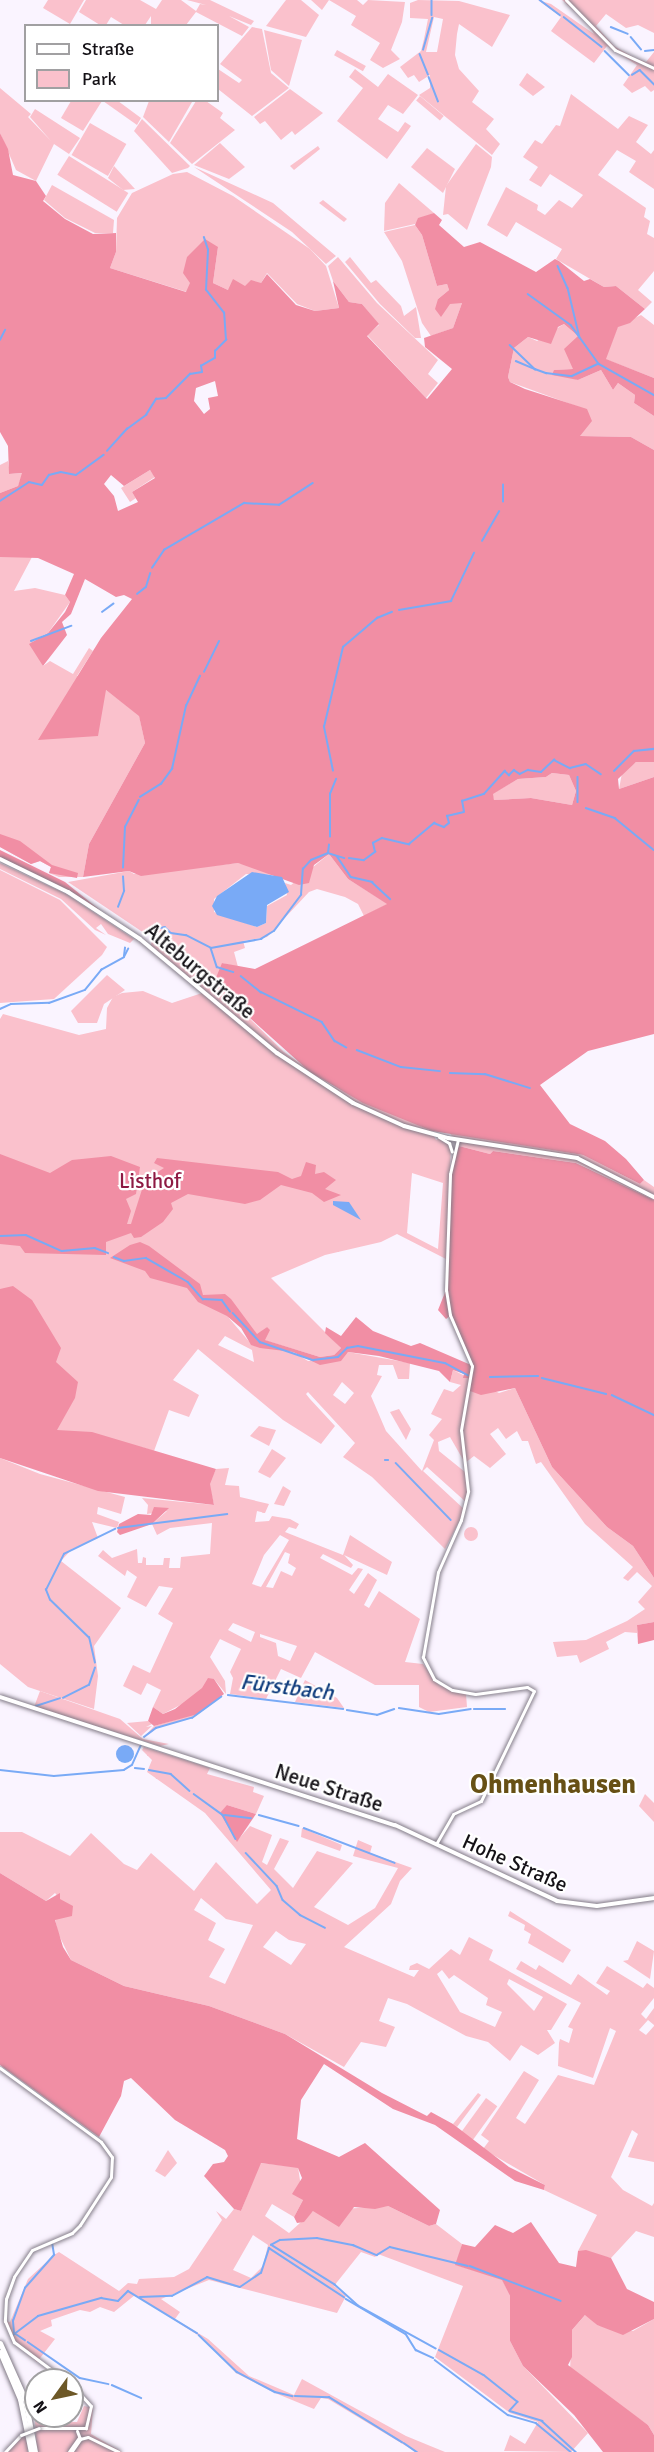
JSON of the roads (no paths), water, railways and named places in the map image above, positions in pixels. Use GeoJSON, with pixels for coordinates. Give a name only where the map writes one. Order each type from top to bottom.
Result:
{"type":"FeatureCollection","features":[{"type":"Feature","properties":{"kind":"highway"},"geometry":{"type":"LineString","coordinates":[[0,2343],[25,2399],[33,2452]]}},
{"type":"Feature","properties":{"kind":"highway"},"geometry":{"type":"LineString","coordinates":[[0,2352],[20,2399],[33,2452]]}},
{"type":"Feature","properties":{"kind":"highway"},"geometry":{"type":"LineString","coordinates":[[69,2452],[79,2439]]}},
{"type":"Feature","properties":{"kind":"main road","name":"Alteburgstraße"},"geometry":{"type":"LineString","coordinates":[[0,859],[68,892],[118,924],[297,1068],[375,1113],[437,1136],[577,1158],[654,1197]]}},
{"type":"Feature","properties":{"kind":"main road","name":"Neue Straße"},"geometry":{"type":"LineString","coordinates":[[0,1697],[395,1825],[436,1844]]}},
{"type":"Feature","properties":{"kind":"main road","name":"Hohe Straße"},"geometry":{"type":"LineString","coordinates":[[436,1844],[561,1902],[597,1906],[654,1898]]}},
{"type":"Feature","properties":{"kind":"street"},"geometry":{"type":"LineString","coordinates":[[566,0],[608,44],[631,60],[654,68]]}},
{"type":"Feature","properties":{"kind":"street"},"geometry":{"type":"LineString","coordinates":[[437,1136],[449,1143],[452,1152]]}},
{"type":"Feature","properties":{"kind":"street"},"geometry":{"type":"LineString","coordinates":[[436,1844],[453,1814],[481,1801],[492,1771],[501,1761],[533,1690],[459,1692],[437,1682],[425,1664],[423,1644],[435,1586],[465,1510],[468,1480],[461,1430],[472,1366],[450,1315],[446,1290],[452,1152],[456,1140]]}},
{"type":"Feature","properties":{"kind":"street"},"geometry":{"type":"LineString","coordinates":[[0,2068],[101,2142],[112,2157],[111,2177],[80,2225],[66,2236],[32,2250],[14,2277],[6,2299],[5,2321],[14,2342],[49,2368]]}},
{"type":"Feature","properties":{"kind":"street"},"geometry":{"type":"LineString","coordinates":[[84,2398],[91,2406],[86,2428],[88,2436]]}},
{"type":"Feature","properties":{"kind":"street"},"geometry":{"type":"LineString","coordinates":[[4,2452],[21,2435],[39,2428],[57,2426],[77,2431],[86,2428]]}},
{"type":"Feature","properties":{"kind":"street"},"geometry":{"type":"LineString","coordinates":[[77,2431],[79,2439],[88,2436],[119,2452]]}},
{"type":"Feature","properties":{"kind":"water"},"geometry":{"type":"Polygon","coordinates":[[[252,872],[282,877],[289,892],[267,905],[266,923],[257,927],[217,915],[212,906],[217,896],[252,872]]]}},
{"type":"Feature","properties":{"kind":"water"},"geometry":{"type":"Polygon","coordinates":[[[333,1201],[349,1202],[361,1220],[333,1205],[333,1201]]]}},
{"type":"Feature","properties":{"kind":"water"},"geometry":{"type":"Polygon","coordinates":[[[121,1745],[129,1745],[134,1750],[132,1761],[121,1763],[116,1758],[116,1750],[121,1745]]]}},
{"type":"Feature","properties":{"kind":"waterway"},"geometry":{"type":"LineString","coordinates":[[432,0],[432,15]]}},
{"type":"Feature","properties":{"kind":"waterway"},"geometry":{"type":"LineString","coordinates":[[540,0],[560,15]]}},
{"type":"Feature","properties":{"kind":"waterway"},"geometry":{"type":"LineString","coordinates":[[564,17],[602,47]]}},
{"type":"Feature","properties":{"kind":"waterway"},"geometry":{"type":"LineString","coordinates":[[423,50],[432,18]]}},
{"type":"Feature","properties":{"kind":"waterway"},"geometry":{"type":"LineString","coordinates":[[611,27],[628,34]]}},
{"type":"Feature","properties":{"kind":"waterway"},"geometry":{"type":"LineString","coordinates":[[631,37],[641,49]]}},
{"type":"Feature","properties":{"kind":"waterway"},"geometry":{"type":"LineString","coordinates":[[645,51],[654,50]]}},
{"type":"Feature","properties":{"kind":"waterway"},"geometry":{"type":"LineString","coordinates":[[605,51],[629,75]]}},
{"type":"Feature","properties":{"kind":"waterway"},"geometry":{"type":"LineString","coordinates":[[420,54],[428,74]]}},
{"type":"Feature","properties":{"kind":"waterway"},"geometry":{"type":"LineString","coordinates":[[632,75],[640,70],[654,84]]}},
{"type":"Feature","properties":{"kind":"waterway"},"geometry":{"type":"LineString","coordinates":[[429,77],[438,101]]}},
{"type":"Feature","properties":{"kind":"waterway"},"geometry":{"type":"LineString","coordinates":[[107,451],[127,429],[146,415],[156,399],[166,398],[190,374],[202,372],[201,366],[215,358],[215,351],[226,340],[224,313],[206,290],[208,250],[204,238]]}},
{"type":"Feature","properties":{"kind":"waterway"},"geometry":{"type":"LineString","coordinates":[[558,266],[568,288],[580,338]]}},
{"type":"Feature","properties":{"kind":"waterway"},"geometry":{"type":"LineString","coordinates":[[528,294],[571,325],[599,364],[654,395]]}},
{"type":"Feature","properties":{"kind":"waterway"},"geometry":{"type":"LineString","coordinates":[[0,340],[5,330]]}},
{"type":"Feature","properties":{"kind":"waterway"},"geometry":{"type":"LineString","coordinates":[[510,345],[535,369],[546,373],[572,376],[598,364]]}},
{"type":"Feature","properties":{"kind":"waterway"},"geometry":{"type":"LineString","coordinates":[[516,361],[535,369]]}},
{"type":"Feature","properties":{"kind":"waterway"},"geometry":{"type":"LineString","coordinates":[[29,482],[42,485],[49,475],[61,472],[76,475],[104,455]]}},
{"type":"Feature","properties":{"kind":"waterway"},"geometry":{"type":"LineString","coordinates":[[0,501],[28,483]]}},
{"type":"Feature","properties":{"kind":"waterway"},"geometry":{"type":"LineString","coordinates":[[152,568],[164,550],[244,503],[279,505],[313,483]]}},
{"type":"Feature","properties":{"kind":"waterway"},"geometry":{"type":"LineString","coordinates":[[503,485],[503,502]]}},
{"type":"Feature","properties":{"kind":"waterway"},"geometry":{"type":"LineString","coordinates":[[482,541],[499,512]]}},
{"type":"Feature","properties":{"kind":"waterway"},"geometry":{"type":"LineString","coordinates":[[399,610],[451,601],[474,553]]}},
{"type":"Feature","properties":{"kind":"waterway"},"geometry":{"type":"LineString","coordinates":[[137,594],[146,587],[150,574]]}},
{"type":"Feature","properties":{"kind":"waterway"},"geometry":{"type":"LineString","coordinates":[[102,612],[113,604]]}},
{"type":"Feature","properties":{"kind":"waterway"},"geometry":{"type":"LineString","coordinates":[[333,771],[324,727],[343,647],[377,618],[392,612]]}},
{"type":"Feature","properties":{"kind":"waterway"},"geometry":{"type":"LineString","coordinates":[[31,641],[71,626]]}},
{"type":"Feature","properties":{"kind":"waterway"},"geometry":{"type":"LineString","coordinates":[[204,672],[219,641]]}},
{"type":"Feature","properties":{"kind":"waterway"},"geometry":{"type":"LineString","coordinates":[[140,797],[161,784],[172,769],[186,706],[200,676]]}},
{"type":"Feature","properties":{"kind":"waterway"},"geometry":{"type":"LineString","coordinates":[[614,771],[634,751],[654,749]]}},
{"type":"Feature","properties":{"kind":"waterway"},"geometry":{"type":"LineString","coordinates":[[349,858],[364,860],[375,852],[373,843],[382,838],[409,844],[434,823],[444,827],[449,823],[447,816],[464,812],[462,801],[484,794],[505,771],[509,775],[514,770],[520,774],[528,770],[541,772],[554,760],[570,768],[586,764],[601,774]]}},
{"type":"Feature","properties":{"kind":"waterway"},"geometry":{"type":"LineString","coordinates":[[578,777],[578,802]]}},
{"type":"Feature","properties":{"kind":"waterway"},"geometry":{"type":"LineString","coordinates":[[330,837],[330,794],[336,779]]}},
{"type":"Feature","properties":{"kind":"waterway"},"geometry":{"type":"LineString","coordinates":[[123,868],[125,827],[139,800]]}},
{"type":"Feature","properties":{"kind":"waterway"},"geometry":{"type":"LineString","coordinates":[[586,808],[615,818],[654,850]]}},
{"type":"Feature","properties":{"kind":"waterway"},"geometry":{"type":"LineString","coordinates":[[328,853],[329,845]]}},
{"type":"Feature","properties":{"kind":"waterway"},"geometry":{"type":"LineString","coordinates":[[152,930],[165,927],[171,933],[186,935],[211,948],[261,939],[274,931],[301,895],[303,869],[311,860],[328,853],[344,858]]}},
{"type":"Feature","properties":{"kind":"waterway"},"geometry":{"type":"LineString","coordinates":[[337,856],[351,877],[372,882],[390,899]]}},
{"type":"Feature","properties":{"kind":"waterway"},"geometry":{"type":"LineString","coordinates":[[118,907],[124,891],[123,877]]}},
{"type":"Feature","properties":{"kind":"waterway"},"geometry":{"type":"LineString","coordinates":[[124,956],[125,948]]}},
{"type":"Feature","properties":{"kind":"waterway"},"geometry":{"type":"LineString","coordinates":[[211,948],[217,967],[233,972]]}},
{"type":"Feature","properties":{"kind":"waterway"},"geometry":{"type":"LineString","coordinates":[[0,1009],[11,1004],[49,1003],[85,990],[101,970],[124,957],[128,949]]}},
{"type":"Feature","properties":{"kind":"waterway"},"geometry":{"type":"LineString","coordinates":[[241,976],[261,992],[322,1022],[335,1041],[346,1047]]}},
{"type":"Feature","properties":{"kind":"waterway"},"geometry":{"type":"LineString","coordinates":[[357,1050],[401,1067],[440,1071]]}},
{"type":"Feature","properties":{"kind":"waterway"},"geometry":{"type":"LineString","coordinates":[[450,1073],[485,1074],[530,1088]]}},
{"type":"Feature","properties":{"kind":"waterway"},"geometry":{"type":"LineString","coordinates":[[0,1236],[26,1235],[62,1251],[95,1248],[108,1253]]}},
{"type":"Feature","properties":{"kind":"waterway"},"geometry":{"type":"LineString","coordinates":[[114,1257],[124,1261],[146,1258],[188,1282],[203,1299],[222,1300],[230,1311]]}},
{"type":"Feature","properties":{"kind":"waterway"},"geometry":{"type":"LineString","coordinates":[[233,1313],[260,1342],[313,1360],[338,1357],[347,1348],[358,1346],[445,1363],[468,1375]]}},
{"type":"Feature","properties":{"kind":"waterway"},"geometry":{"type":"LineString","coordinates":[[490,1377],[538,1376]]}},
{"type":"Feature","properties":{"kind":"waterway"},"geometry":{"type":"LineString","coordinates":[[542,1378],[606,1394]]}},
{"type":"Feature","properties":{"kind":"waterway"},"geometry":{"type":"LineString","coordinates":[[612,1395],[654,1415]]}},
{"type":"Feature","properties":{"kind":"waterway"},"geometry":{"type":"LineString","coordinates":[[396,1463],[451,1520]]}},
{"type":"Feature","properties":{"kind":"waterway"},"geometry":{"type":"LineString","coordinates":[[118,1528],[227,1514]]}},
{"type":"Feature","properties":{"kind":"waterway"},"geometry":{"type":"LineString","coordinates":[[95,1663],[89,1638],[50,1600],[46,1590],[64,1554],[115,1529]]}},
{"type":"Feature","properties":{"kind":"waterway"},"geometry":{"type":"LineString","coordinates":[[63,1698],[89,1685],[95,1668]]}},
{"type":"Feature","properties":{"kind":"waterway","name":"Fürstbach"},"geometry":{"type":"LineString","coordinates":[[228,1695],[343,1709]]}},
{"type":"Feature","properties":{"kind":"waterway","name":"Fürstbach"},"geometry":{"type":"LineString","coordinates":[[144,1737],[156,1728],[192,1718],[221,1697]]}},
{"type":"Feature","properties":{"kind":"waterway"},"geometry":{"type":"LineString","coordinates":[[36,1706],[60,1698]]}},
{"type":"Feature","properties":{"kind":"waterway","name":"Fürstbach"},"geometry":{"type":"LineString","coordinates":[[399,1708],[439,1714],[471,1709]]}},
{"type":"Feature","properties":{"kind":"waterway","name":"Fürstbach"},"geometry":{"type":"LineString","coordinates":[[347,1710],[377,1715],[394,1709]]}},
{"type":"Feature","properties":{"kind":"waterway","name":"Fürstbach"},"geometry":{"type":"LineString","coordinates":[[474,1709],[505,1709]]}},
{"type":"Feature","properties":{"kind":"waterway","name":"Fürstbach"},"geometry":{"type":"LineString","coordinates":[[0,1770],[54,1776],[124,1770],[132,1765],[141,1745]]}},
{"type":"Feature","properties":{"kind":"waterway"},"geometry":{"type":"LineString","coordinates":[[135,1768],[144,1769]]}},
{"type":"Feature","properties":{"kind":"waterway"},"geometry":{"type":"LineString","coordinates":[[149,1770],[171,1774],[190,1791]]}},
{"type":"Feature","properties":{"kind":"waterway"},"geometry":{"type":"LineString","coordinates":[[194,1794],[223,1815],[236,1839]]}},
{"type":"Feature","properties":{"kind":"waterway"},"geometry":{"type":"LineString","coordinates":[[225,1815],[251,1818]]}},
{"type":"Feature","properties":{"kind":"waterway"},"geometry":{"type":"LineString","coordinates":[[259,1815],[299,1826]]}},
{"type":"Feature","properties":{"kind":"waterway"},"geometry":{"type":"LineString","coordinates":[[304,1828],[395,1863]]}},
{"type":"Feature","properties":{"kind":"waterway"},"geometry":{"type":"LineString","coordinates":[[246,1853],[277,1886],[283,1900],[300,1915],[325,1928]]}},
{"type":"Feature","properties":{"kind":"waterway"},"geometry":{"type":"LineString","coordinates":[[436,2349],[358,2306],[335,2285],[271,2245],[280,2240],[317,2238],[353,2245],[377,2255],[390,2247],[468,2266]]}},
{"type":"Feature","properties":{"kind":"waterway"},"geometry":{"type":"LineString","coordinates":[[14,2333],[13,2321],[25,2288],[54,2255],[52,2243]]}},
{"type":"Feature","properties":{"kind":"waterway"},"geometry":{"type":"LineString","coordinates":[[140,2297],[172,2296],[207,2277],[240,2287],[261,2273],[269,2248],[344,2297]]}},
{"type":"Feature","properties":{"kind":"waterway"},"geometry":{"type":"LineString","coordinates":[[470,2266],[561,2301]]}},
{"type":"Feature","properties":{"kind":"waterway"},"geometry":{"type":"LineString","coordinates":[[13,2335],[38,2316],[101,2298],[118,2301],[128,2291],[197,2333]]}},
{"type":"Feature","properties":{"kind":"waterway"},"geometry":{"type":"LineString","coordinates":[[346,2299],[406,2334],[416,2350],[433,2358]]}},
{"type":"Feature","properties":{"kind":"waterway"},"geometry":{"type":"LineString","coordinates":[[16,2334],[25,2340]]}},
{"type":"Feature","properties":{"kind":"waterway"},"geometry":{"type":"LineString","coordinates":[[199,2335],[237,2372],[275,2392],[293,2396]]}},
{"type":"Feature","properties":{"kind":"waterway"},"geometry":{"type":"LineString","coordinates":[[28,2342],[80,2378],[108,2384]]}},
{"type":"Feature","properties":{"kind":"waterway"},"geometry":{"type":"LineString","coordinates":[[439,2350],[484,2375],[518,2402],[510,2411],[542,2421],[576,2452]]}},
{"type":"Feature","properties":{"kind":"waterway"},"geometry":{"type":"LineString","coordinates":[[435,2360],[508,2415],[536,2423],[571,2452]]}},
{"type":"Feature","properties":{"kind":"waterway"},"geometry":{"type":"LineString","coordinates":[[112,2385],[141,2398]]}},
{"type":"Feature","properties":{"kind":"waterway"},"geometry":{"type":"LineString","coordinates":[[295,2396],[329,2397],[402,2442]]}},
{"type":"Feature","properties":{"kind":"waterway"},"geometry":{"type":"LineString","coordinates":[[404,2443],[417,2452]]}},
{"type":"Feature","properties":{"kind":"district","name":"Ohmenhausen"},"geometry":{"type":"Point","coordinates":[553,1785]}},
{"type":"Feature","properties":{"kind":"park label","name":"Listhof"},"geometry":{"type":"Point","coordinates":[150,1181]}}]}
